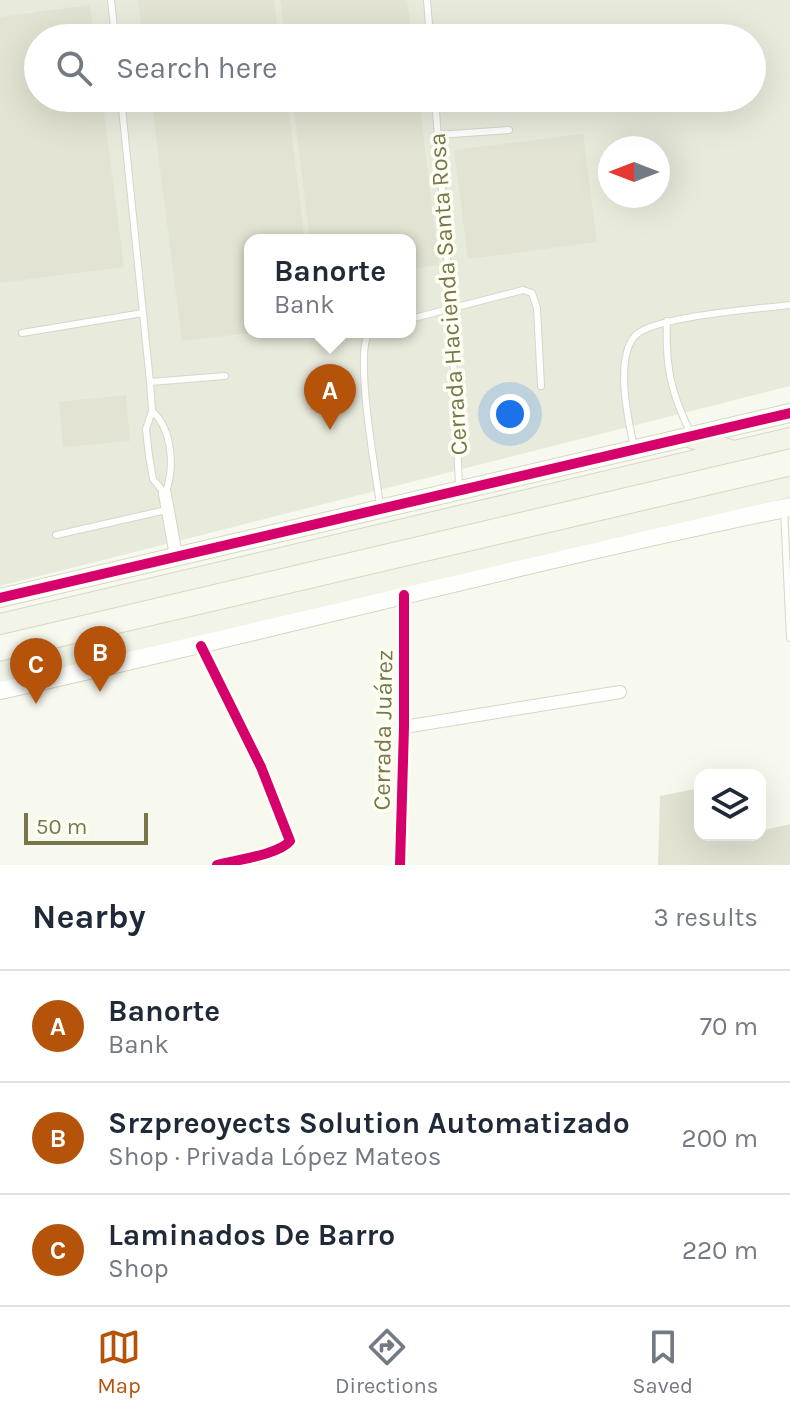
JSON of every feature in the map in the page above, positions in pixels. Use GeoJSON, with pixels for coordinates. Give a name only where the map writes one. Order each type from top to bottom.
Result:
{"type":"FeatureCollection","features":[{"type":"Feature","properties":{"kind":"main road"},"geometry":{"type":"LineString","coordinates":[[692,438],[734,451]]}},
{"type":"Feature","properties":{"kind":"main road"},"geometry":{"type":"LineString","coordinates":[[0,624],[790,438]]}},
{"type":"Feature","properties":{"kind":"main road"},"geometry":{"type":"LineString","coordinates":[[0,672],[790,487]]}},
{"type":"Feature","properties":{"kind":"street"},"geometry":{"type":"LineString","coordinates":[[0,598],[790,413]]}},
{"type":"Feature","properties":{"kind":"street"},"geometry":{"type":"LineString","coordinates":[[165,494],[176,556]]}},
{"type":"Feature","properties":{"kind":"street"},"geometry":{"type":"LineString","coordinates":[[0,690],[201,646],[404,595],[787,507]]}},
{"type":"Feature","properties":{"kind":"street","name":"Cerrada Juárez"},"geometry":{"type":"LineString","coordinates":[[400,865],[404,595]]}},
{"type":"Feature","properties":{"kind":"street"},"geometry":{"type":"LineString","coordinates":[[201,646],[261,767],[290,841],[280,849],[217,865]]}},
{"type":"Feature","properties":{"kind":"street"},"geometry":{"type":"LineString","coordinates":[[404,727],[620,692]]}},
{"type":"Feature","properties":{"kind":"lane"},"geometry":{"type":"LineString","coordinates":[[111,0],[114,24]]}},
{"type":"Feature","properties":{"kind":"lane"},"geometry":{"type":"LineString","coordinates":[[427,0],[429,24]]}},
{"type":"Feature","properties":{"kind":"lane"},"geometry":{"type":"LineString","coordinates":[[122,112],[150,382],[152,411],[146,429],[149,456],[153,479],[165,494]]}},
{"type":"Feature","properties":{"kind":"lane","name":"Cerrada Hacienda Santa Rosa"},"geometry":{"type":"LineString","coordinates":[[436,112],[460,490]]}},
{"type":"Feature","properties":{"kind":"lane"},"geometry":{"type":"LineString","coordinates":[[438,135],[509,130]]}},
{"type":"Feature","properties":{"kind":"lane"},"geometry":{"type":"LineString","coordinates":[[416,318],[523,290],[532,293],[537,308],[541,386]]}},
{"type":"Feature","properties":{"kind":"lane"},"geometry":{"type":"LineString","coordinates":[[635,450],[629,421],[626,355],[633,337],[641,330],[667,321],[790,305]]}},
{"type":"Feature","properties":{"kind":"lane"},"geometry":{"type":"LineString","coordinates":[[22,333],[143,313]]}},
{"type":"Feature","properties":{"kind":"lane"},"geometry":{"type":"LineString","coordinates":[[667,321],[668,376],[692,438]]}},
{"type":"Feature","properties":{"kind":"lane"},"geometry":{"type":"LineString","coordinates":[[367,338],[363,347],[365,382],[381,509]]}},
{"type":"Feature","properties":{"kind":"lane"},"geometry":{"type":"LineString","coordinates":[[150,382],[225,376]]}},
{"type":"Feature","properties":{"kind":"lane"},"geometry":{"type":"LineString","coordinates":[[152,411],[163,425],[170,450],[170,477],[165,494]]}},
{"type":"Feature","properties":{"kind":"lane"},"geometry":{"type":"LineString","coordinates":[[787,507],[790,638]]}},
{"type":"Feature","properties":{"kind":"lane"},"geometry":{"type":"LineString","coordinates":[[56,535],[166,510]]}},
{"type":"Feature","properties":{"kind":"shaded area"},"geometry":{"type":"Polygon","coordinates":[[[0,0],[790,0],[790,386],[0,586],[0,0]]]}},
{"type":"Feature","properties":{"kind":"building"},"geometry":{"type":"Polygon","coordinates":[[[138,0],[274,0],[277,24],[141,24],[138,0]]]}},
{"type":"Feature","properties":{"kind":"building"},"geometry":{"type":"Polygon","coordinates":[[[280,0],[407,0],[410,24],[283,24],[280,0]]]}},
{"type":"Feature","properties":{"kind":"building"},"geometry":{"type":"Polygon","coordinates":[[[90,5],[92,24],[24,24],[24,112],[104,112],[124,267],[0,283],[0,17],[90,5]]]}},
{"type":"Feature","properties":{"kind":"building"},"geometry":{"type":"Polygon","coordinates":[[[153,112],[289,112],[304,234],[244,234],[244,334],[182,341],[153,112]]]}},
{"type":"Feature","properties":{"kind":"building"},"geometry":{"type":"Polygon","coordinates":[[[294,112],[421,112],[439,265],[416,268],[416,234],[309,234],[294,112]]]}},
{"type":"Feature","properties":{"kind":"building"},"geometry":{"type":"Polygon","coordinates":[[[583,134],[597,242],[468,259],[454,150],[583,134]]]}},
{"type":"Feature","properties":{"kind":"building"},"geometry":{"type":"Polygon","coordinates":[[[126,395],[130,441],[63,447],[59,402],[126,395]]]}},
{"type":"Feature","properties":{"kind":"building"},"geometry":{"type":"Polygon","coordinates":[[[694,789],[694,841],[766,841],[766,830],[790,824],[790,865],[658,865],[660,796],[694,789]]]}},
{"type":"Feature","properties":{"kind":"cycle path"},"geometry":{"type":"LineString","coordinates":[[0,598],[790,413]]}},
{"type":"Feature","properties":{"kind":"cycle path"},"geometry":{"type":"LineString","coordinates":[[400,865],[404,595]]}},
{"type":"Feature","properties":{"kind":"cycle path"},"geometry":{"type":"LineString","coordinates":[[201,646],[261,767],[290,841],[276,850],[217,865]]}},
{"type":"Feature","properties":{"kind":"place","name":"Banorte"},"geometry":{"type":"Point","coordinates":[330,430]}},
{"type":"Feature","properties":{"kind":"place","name":"Srzpreoyects Solution Automatizado"},"geometry":{"type":"Point","coordinates":[100,692]}},
{"type":"Feature","properties":{"kind":"place","name":"Laminados De Barro"},"geometry":{"type":"Point","coordinates":[36,704]}}]}
